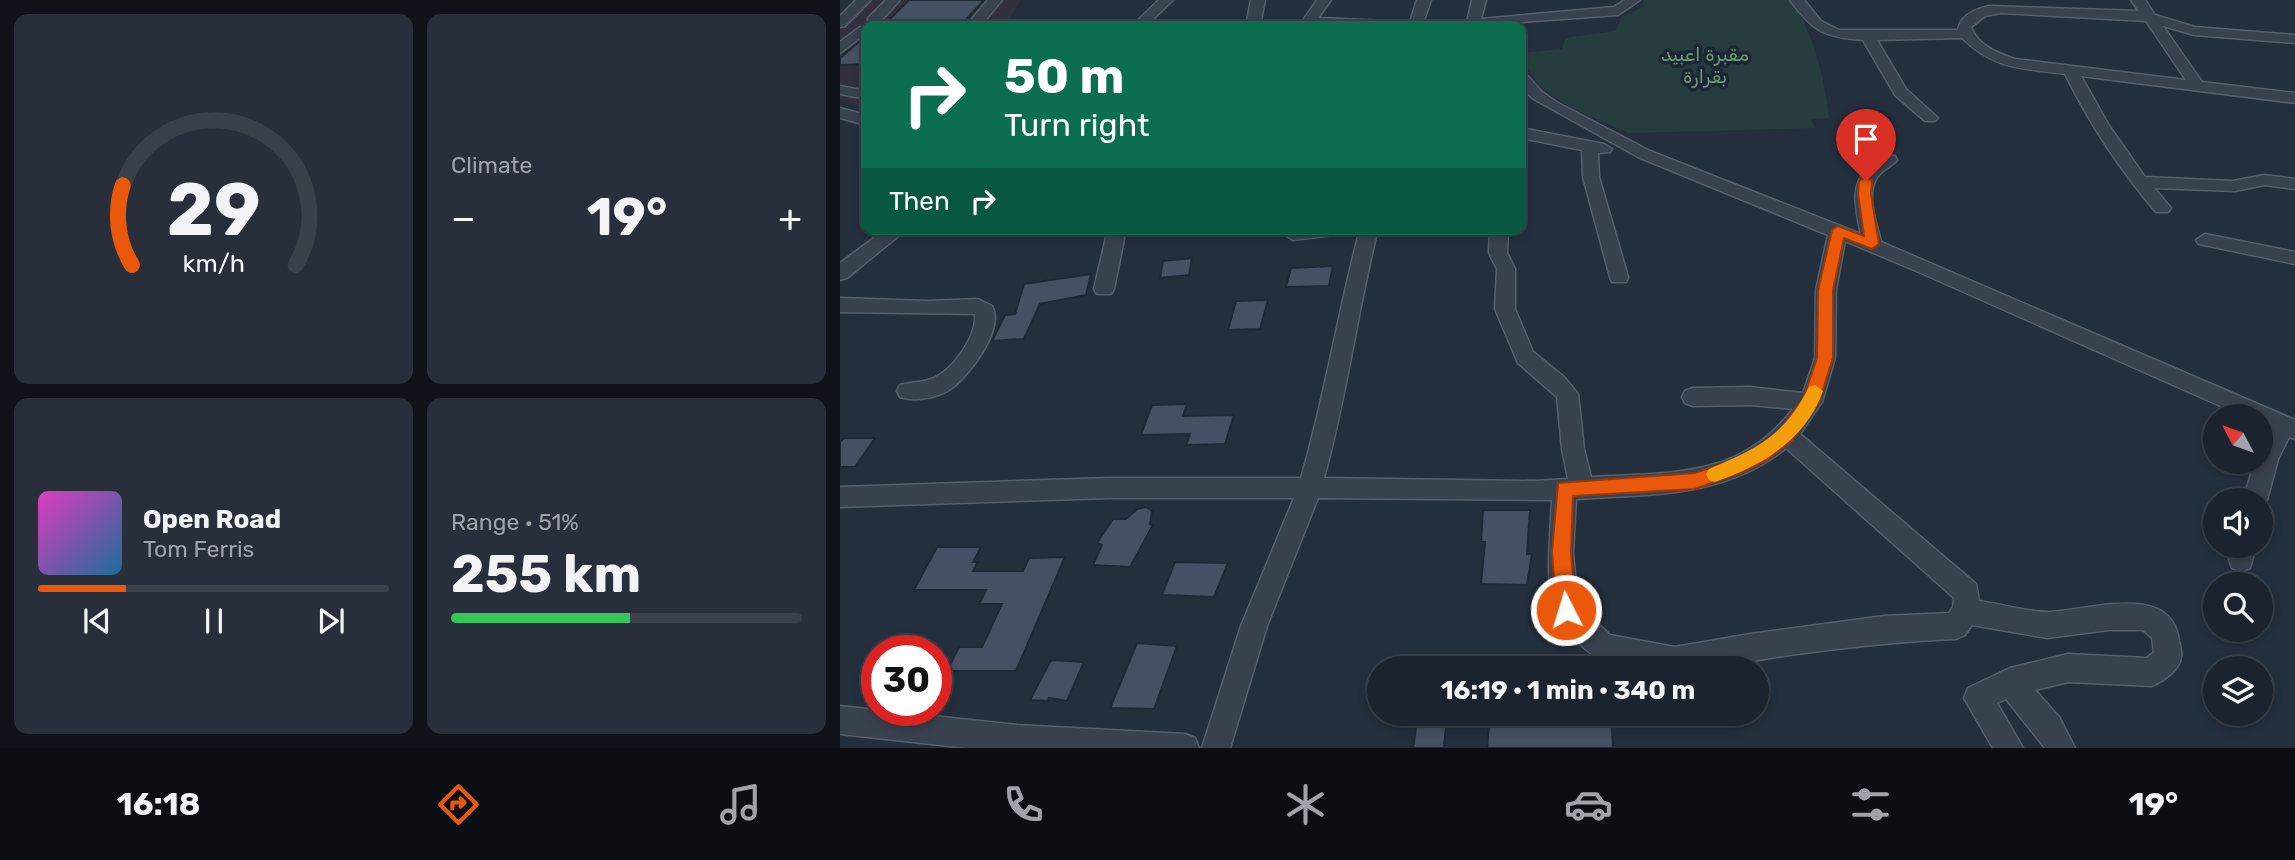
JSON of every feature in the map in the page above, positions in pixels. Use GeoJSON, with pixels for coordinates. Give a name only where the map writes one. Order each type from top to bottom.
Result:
{"type":"FeatureCollection","features":[{"type":"Feature","properties":{"kind":"street"},"geometry":{"type":"LineString","coordinates":[[840,23],[864,0]]}},
{"type":"Feature","properties":{"kind":"street"},"geometry":{"type":"LineString","coordinates":[[873,21],[893,0]]}},
{"type":"Feature","properties":{"kind":"street"},"geometry":{"type":"LineString","coordinates":[[979,19],[995,0]]}},
{"type":"Feature","properties":{"kind":"street"},"geometry":{"type":"LineString","coordinates":[[1144,21],[1166,0]]}},
{"type":"Feature","properties":{"kind":"street"},"geometry":{"type":"LineString","coordinates":[[1254,21],[1258,0]]}},
{"type":"Feature","properties":{"kind":"street"},"geometry":{"type":"LineString","coordinates":[[1310,21],[1324,0]]}},
{"type":"Feature","properties":{"kind":"street"},"geometry":{"type":"LineString","coordinates":[[1417,21],[1424,0]]}},
{"type":"Feature","properties":{"kind":"street"},"geometry":{"type":"LineString","coordinates":[[1475,21],[1479,0]]}},
{"type":"Feature","properties":{"kind":"street"},"geometry":{"type":"LineString","coordinates":[[1515,21],[1618,11],[1633,0]]}},
{"type":"Feature","properties":{"kind":"street"},"geometry":{"type":"LineString","coordinates":[[1797,0],[1820,28],[1836,34],[1966,34]]}},
{"type":"Feature","properties":{"kind":"street"},"geometry":{"type":"LineString","coordinates":[[2138,0],[2197,86]]}},
{"type":"Feature","properties":{"kind":"street"},"geometry":{"type":"LineString","coordinates":[[2295,38],[2194,31],[2149,17],[1988,9],[1966,24],[1966,34],[1986,54],[2002,61],[2295,98]]}},
{"type":"Feature","properties":{"kind":"street"},"geometry":{"type":"LineString","coordinates":[[840,49],[860,31]]}},
{"type":"Feature","properties":{"kind":"street"},"geometry":{"type":"LineString","coordinates":[[1868,36],[1900,92],[1930,118]]}},
{"type":"Feature","properties":{"kind":"street"},"geometry":{"type":"LineString","coordinates":[[2070,69],[2090,108],[2139,182],[2162,208]]}},
{"type":"Feature","properties":{"kind":"street"},"geometry":{"type":"LineString","coordinates":[[840,87],[861,83]]}},
{"type":"Feature","properties":{"kind":"street"},"geometry":{"type":"LineString","coordinates":[[1526,83],[1537,95],[1553,106],[1644,154],[1737,193],[1872,244],[2289,428],[2267,459],[2259,488]]}},
{"type":"Feature","properties":{"kind":"street"},"geometry":{"type":"LineString","coordinates":[[840,87],[861,93]]}},
{"type":"Feature","properties":{"kind":"street"},"geometry":{"type":"LineString","coordinates":[[840,113],[861,119]]}},
{"type":"Feature","properties":{"kind":"street"},"geometry":{"type":"LineString","coordinates":[[1526,135],[1644,154]]}},
{"type":"Feature","properties":{"kind":"street"},"geometry":{"type":"LineString","coordinates":[[1590,147],[1591,177],[1619,277]]}},
{"type":"Feature","properties":{"kind":"street"},"geometry":{"type":"LineString","coordinates":[[1872,244],[1864,194],[1866,181],[1871,173],[1889,160]]}},
{"type":"Feature","properties":{"kind":"street"},"geometry":{"type":"LineString","coordinates":[[2139,182],[2235,186],[2246,180],[2258,179],[2295,184]]}},
{"type":"Feature","properties":{"kind":"street"},"geometry":{"type":"LineString","coordinates":[[840,497],[1108,488],[1534,491],[1695,481],[1737,467],[1760,455],[1786,435],[1811,402],[1825,358],[1826,290],[1838,230]]}},
{"type":"Feature","properties":{"kind":"street"},"geometry":{"type":"LineString","coordinates":[[840,273],[890,235]]}},
{"type":"Feature","properties":{"kind":"street"},"geometry":{"type":"LineString","coordinates":[[1104,289],[1116,235]]}},
{"type":"Feature","properties":{"kind":"street"},"geometry":{"type":"LineString","coordinates":[[1216,748],[1255,626],[1310,488],[1329,421],[1356,279],[1367,235]]}},
{"type":"Feature","properties":{"kind":"street"},"geometry":{"type":"LineString","coordinates":[[1499,235],[1498,253],[1506,269],[1505,309],[1525,357],[1567,394],[1573,449],[1573,488],[1561,552],[1566,610],[1603,647],[1675,661],[1750,647],[1884,629],[1956,626],[1966,611],[1967,593],[1786,435]]}},
{"type":"Feature","properties":{"kind":"street"},"geometry":{"type":"LineString","coordinates":[[2205,240],[2295,258]]}},
{"type":"Feature","properties":{"kind":"street"},"geometry":{"type":"LineString","coordinates":[[840,306],[928,309],[978,306],[985,311],[987,321],[958,373],[940,386],[908,391]]}},
{"type":"Feature","properties":{"kind":"street"},"geometry":{"type":"LineString","coordinates":[[1693,397],[1750,396],[1811,402]]}},
{"type":"Feature","properties":{"kind":"street"},"geometry":{"type":"LineString","coordinates":[[1966,611],[2047,625],[2109,617],[2148,617],[2165,632],[2168,657],[2152,672],[2068,668],[2010,682],[1978,698],[2009,748]]}},
{"type":"Feature","properties":{"kind":"street"},"geometry":{"type":"LineString","coordinates":[[2010,682],[2049,727],[2061,748]]}},
{"type":"Feature","properties":{"kind":"street"},"geometry":{"type":"LineString","coordinates":[[840,720],[1017,739],[1185,748]]}},
{"type":"Feature","properties":{"kind":"shaded area"},"geometry":{"type":"Polygon","coordinates":[[[874,0],[1021,0],[1007,21],[861,21],[861,106],[840,101],[840,30],[874,0]]]}},
{"type":"Feature","properties":{"kind":"green space","name":"مقبرة اعبيد بقرارة"},"geometry":{"type":"Polygon","coordinates":[[[1644,0],[1791,0],[1806,26],[1817,56],[1829,118],[1811,119],[1815,128],[1629,133],[1573,109],[1551,95],[1537,82],[1526,64],[1526,53],[1562,49],[1565,39],[1571,37],[1616,31],[1621,18],[1644,6],[1644,0]]]}},
{"type":"Feature","properties":{"kind":"building"},"geometry":{"type":"Polygon","coordinates":[[[909,0],[984,0],[965,21],[888,21],[909,0]]]}},
{"type":"Feature","properties":{"kind":"building"},"geometry":{"type":"Polygon","coordinates":[[[861,40],[861,64],[840,65],[840,58],[861,40]]]}},
{"type":"Feature","properties":{"kind":"building"},"geometry":{"type":"Polygon","coordinates":[[[1192,258],[1189,275],[1160,278],[1163,261],[1192,258]]]}},
{"type":"Feature","properties":{"kind":"building"},"geometry":{"type":"Polygon","coordinates":[[[1333,266],[1329,286],[1286,287],[1291,268],[1333,266]]]}},
{"type":"Feature","properties":{"kind":"building"},"geometry":{"type":"Polygon","coordinates":[[[1091,274],[1086,295],[1040,304],[1024,339],[992,341],[1005,315],[1015,314],[1024,284],[1091,274]]]}},
{"type":"Feature","properties":{"kind":"building"},"geometry":{"type":"Polygon","coordinates":[[[1268,300],[1260,329],[1228,330],[1236,301],[1268,300]]]}},
{"type":"Feature","properties":{"kind":"building"},"geometry":{"type":"Polygon","coordinates":[[[1187,404],[1183,416],[1234,415],[1225,444],[1186,445],[1190,434],[1141,435],[1152,405],[1187,404]]]}},
{"type":"Feature","properties":{"kind":"building"},"geometry":{"type":"Polygon","coordinates":[[[844,438],[875,438],[855,467],[840,467],[840,442],[844,438]]]}},
{"type":"Feature","properties":{"kind":"building"},"geometry":{"type":"Polygon","coordinates":[[[1146,507],[1152,511],[1150,524],[1153,525],[1130,567],[1093,565],[1102,545],[1097,543],[1113,519],[1126,519],[1137,509],[1146,507]]]}},
{"type":"Feature","properties":{"kind":"building"},"geometry":{"type":"Polygon","coordinates":[[[1483,510],[1530,510],[1527,554],[1532,554],[1527,585],[1481,584],[1485,542],[1481,542],[1483,510]]]}},
{"type":"Feature","properties":{"kind":"building"},"geometry":{"type":"Polygon","coordinates":[[[937,547],[981,547],[973,562],[978,562],[973,571],[1023,571],[1029,558],[1065,557],[1016,671],[952,671],[952,661],[959,647],[982,647],[1002,604],[979,604],[986,590],[914,590],[937,547]]]}},
{"type":"Feature","properties":{"kind":"building"},"geometry":{"type":"Polygon","coordinates":[[[1175,562],[1228,563],[1214,597],[1162,595],[1175,562]]]}},
{"type":"Feature","properties":{"kind":"building"},"geometry":{"type":"Polygon","coordinates":[[[1137,643],[1177,646],[1154,709],[1110,708],[1137,643]]]}},
{"type":"Feature","properties":{"kind":"building"},"geometry":{"type":"Polygon","coordinates":[[[1051,660],[1084,662],[1067,701],[1049,698],[1048,701],[1030,700],[1051,660]]]}},
{"type":"Feature","properties":{"kind":"building"},"geometry":{"type":"Polygon","coordinates":[[[1416,726],[1446,726],[1444,748],[1413,748],[1416,726]]]}},
{"type":"Feature","properties":{"kind":"building"},"geometry":{"type":"Polygon","coordinates":[[[1489,726],[1612,726],[1613,748],[1487,748],[1489,726]]]}},
{"type":"Feature","properties":{"kind":"slow traffic"},"geometry":{"type":"LineString","coordinates":[[1715,474],[1737,467],[1760,455],[1786,435],[1811,402],[1815,391]]}},
{"type":"Feature","properties":{"kind":"route"},"geometry":{"type":"LineString","coordinates":[[1566,610],[1561,552],[1565,489],[1695,481],[1737,467],[1760,455],[1786,435],[1811,402],[1825,358],[1826,290],[1838,230],[1872,244],[1864,194],[1866,181]]}}]}
